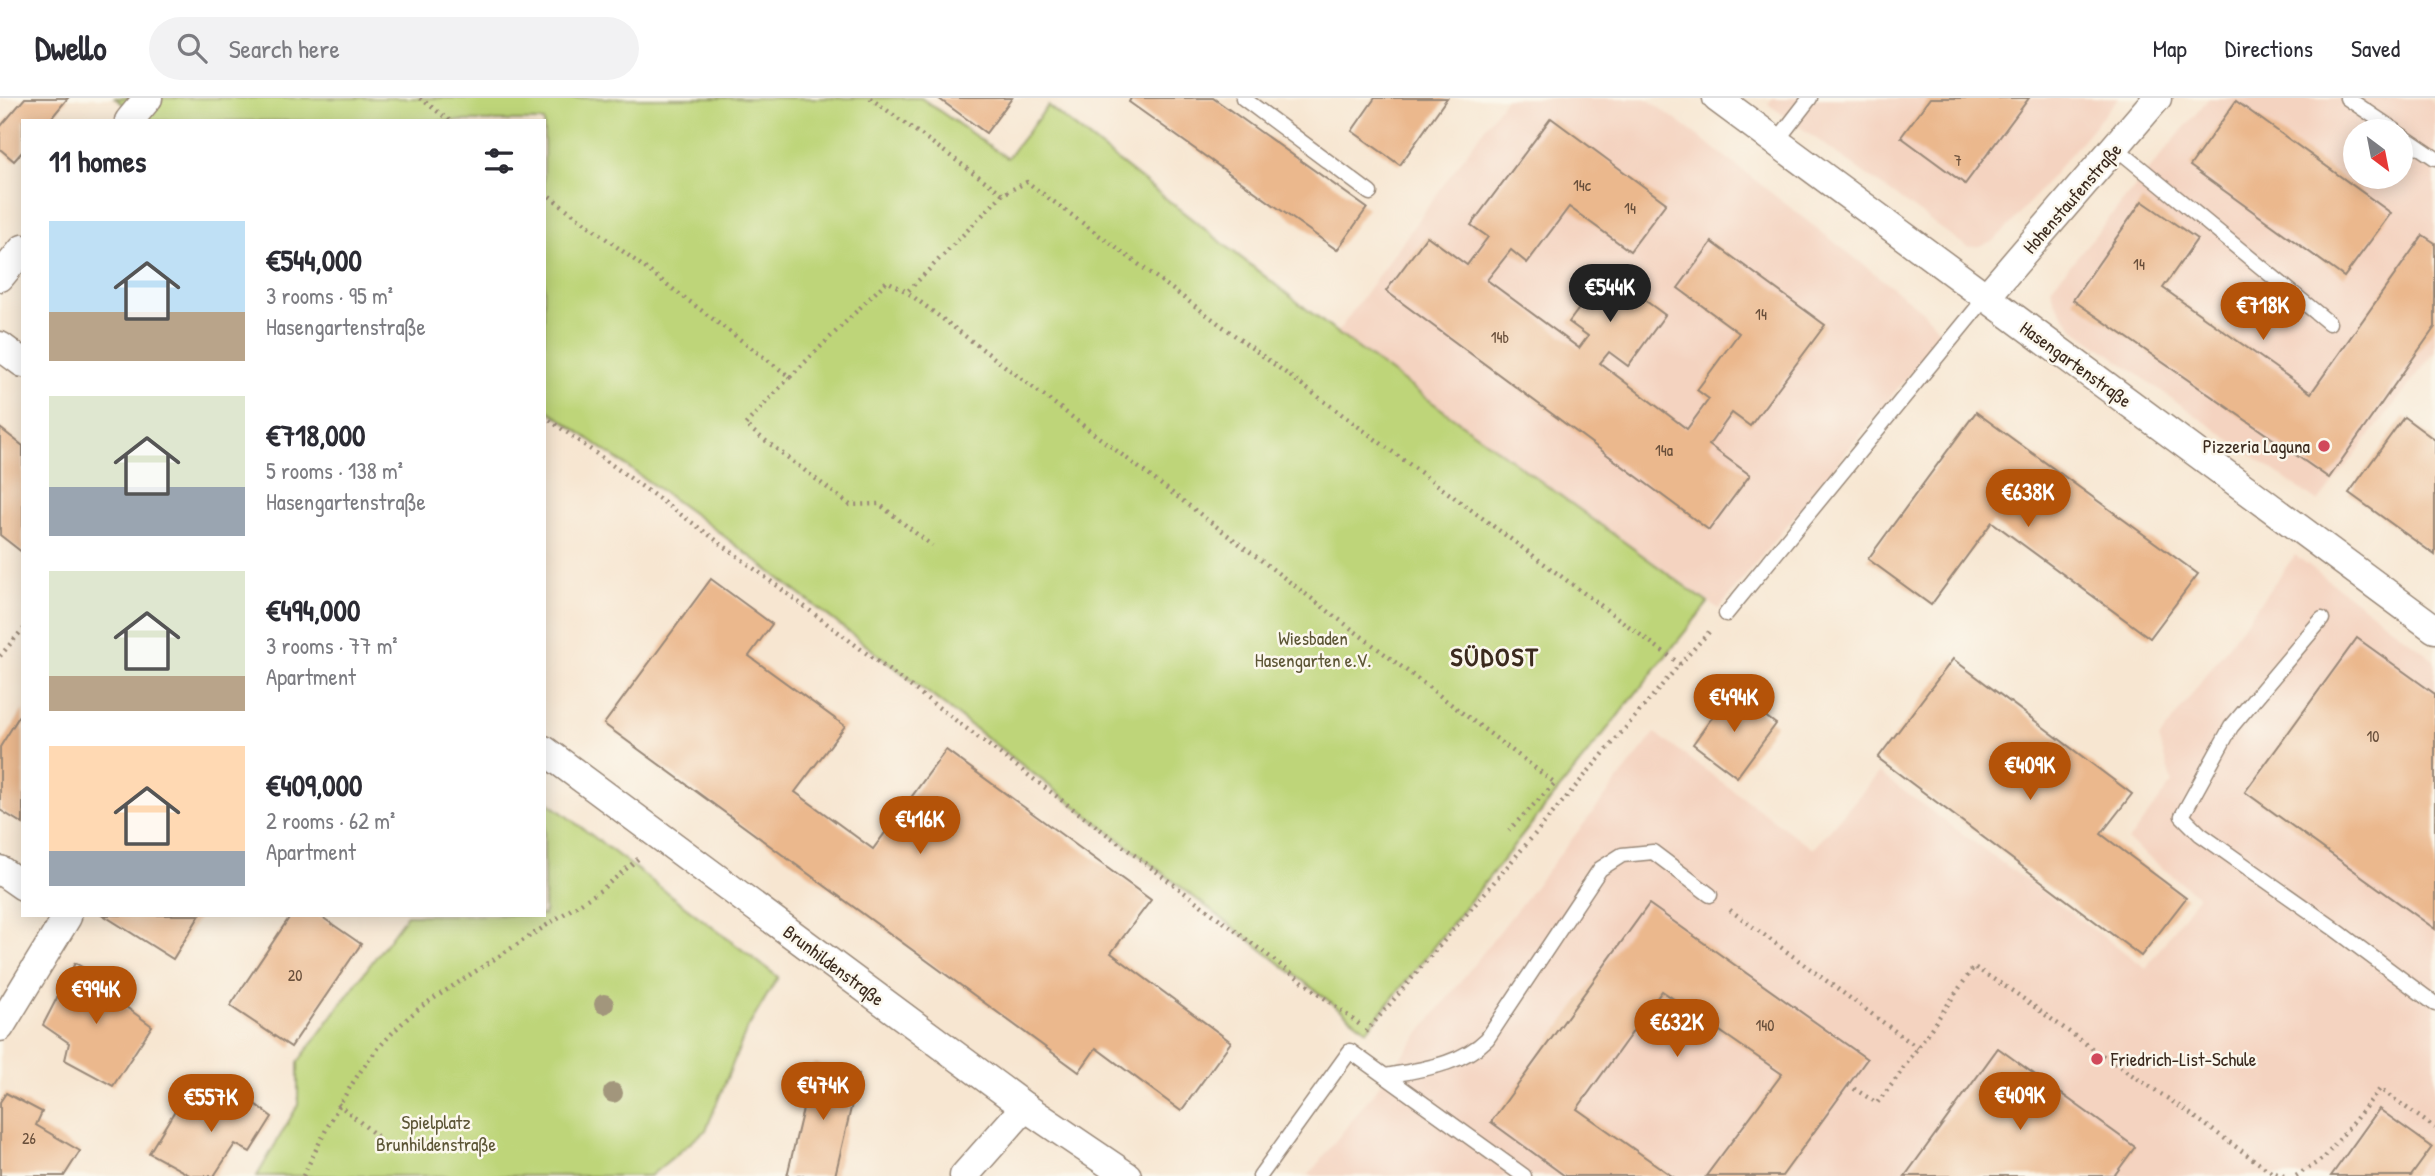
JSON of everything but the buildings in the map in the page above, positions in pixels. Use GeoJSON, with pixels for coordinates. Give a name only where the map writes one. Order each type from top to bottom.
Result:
{"type":"FeatureCollection","features":[{"type":"Feature","properties":{"kind":"street"},"geometry":{"type":"LineString","coordinates":[[131,119],[148,98]]}},
{"type":"Feature","properties":{"kind":"street","name":"Hohenstaufenstraße"},"geometry":{"type":"LineString","coordinates":[[1986,297],[2157,98]]}},
{"type":"Feature","properties":{"kind":"street","name":"Hasengartenstraße"},"geometry":{"type":"LineString","coordinates":[[1735,103],[1776,142],[2435,629]]}},
{"type":"Feature","properties":{"kind":"street"},"geometry":{"type":"LineString","coordinates":[[0,277],[21,251]]}},
{"type":"Feature","properties":{"kind":"street"},"geometry":{"type":"LineString","coordinates":[[0,346],[21,362]]}},
{"type":"Feature","properties":{"kind":"street","name":"Brunhildenstraße"},"geometry":{"type":"LineString","coordinates":[[546,751],[1025,1107],[1127,1176]]}},
{"type":"Feature","properties":{"kind":"street"},"geometry":{"type":"LineString","coordinates":[[0,870],[21,885]]}},
{"type":"Feature","properties":{"kind":"street"},"geometry":{"type":"LineString","coordinates":[[0,1027],[67,917]]}},
{"type":"Feature","properties":{"kind":"street"},"geometry":{"type":"LineString","coordinates":[[964,1176],[1025,1107]]}},
{"type":"Feature","properties":{"kind":"lane"},"geometry":{"type":"LineString","coordinates":[[1243,98],[1370,193]]}},
{"type":"Feature","properties":{"kind":"lane"},"geometry":{"type":"LineString","coordinates":[[1261,111],[1271,98]]}},
{"type":"Feature","properties":{"kind":"lane"},"geometry":{"type":"LineString","coordinates":[[1776,142],[1810,98]]}},
{"type":"Feature","properties":{"kind":"lane"},"geometry":{"type":"LineString","coordinates":[[2347,98],[2378,119]]}},
{"type":"Feature","properties":{"kind":"lane"},"geometry":{"type":"LineString","coordinates":[[2413,143],[2435,158]]}},
{"type":"Feature","properties":{"kind":"lane"},"geometry":{"type":"LineString","coordinates":[[2116,147],[2329,323]]}},
{"type":"Feature","properties":{"kind":"lane"},"geometry":{"type":"LineString","coordinates":[[1726,614],[1986,297]]}},
{"type":"Feature","properties":{"kind":"lane"},"geometry":{"type":"LineString","coordinates":[[2322,619],[2231,727],[2182,816],[2200,834],[2435,1003]]}},
{"type":"Feature","properties":{"kind":"lane"},"geometry":{"type":"LineString","coordinates":[[1386,1076],[1437,1066],[1476,1050],[1487,1039],[1600,869],[1622,855],[1653,852],[1710,895]]}},
{"type":"Feature","properties":{"kind":"lane"},"geometry":{"type":"LineString","coordinates":[[1260,1176],[1350,1051],[1524,1176]]}},
{"type":"Feature","properties":{"kind":"path"},"geometry":{"type":"LineString","coordinates":[[420,98],[447,119]]}},
{"type":"Feature","properties":{"kind":"path"},"geometry":{"type":"LineString","coordinates":[[870,98],[1003,194]]}},
{"type":"Feature","properties":{"kind":"path"},"geometry":{"type":"LineString","coordinates":[[907,292],[1003,194],[1027,182],[1680,664]]}},
{"type":"Feature","properties":{"kind":"path"},"geometry":{"type":"LineString","coordinates":[[546,193],[790,377]]}},
{"type":"Feature","properties":{"kind":"path"},"geometry":{"type":"LineString","coordinates":[[932,546],[879,504],[850,505],[745,425],[887,281],[907,292],[1555,783],[1509,830]]}},
{"type":"Feature","properties":{"kind":"path"},"geometry":{"type":"LineString","coordinates":[[546,417],[712,537],[1367,1031]]}},
{"type":"Feature","properties":{"kind":"path"},"geometry":{"type":"LineString","coordinates":[[1350,1051],[1680,664],[1726,614]]}},
{"type":"Feature","properties":{"kind":"path"},"geometry":{"type":"LineString","coordinates":[[0,656],[21,631]]}},
{"type":"Feature","properties":{"kind":"path"},"geometry":{"type":"LineString","coordinates":[[303,1176],[338,1104],[376,1049],[396,1026],[422,1006],[601,891],[663,838]]}},
{"type":"Feature","properties":{"kind":"path"},"geometry":{"type":"LineString","coordinates":[[1710,895],[1917,1048]]}},
{"type":"Feature","properties":{"kind":"path"},"geometry":{"type":"LineString","coordinates":[[1848,1085],[1877,1103],[1974,967],[2185,1110],[2271,1172],[2284,1176]]}},
{"type":"Feature","properties":{"kind":"path"},"geometry":{"type":"LineString","coordinates":[[2296,1176],[2324,1158],[2380,1089],[2435,1128]]}},
{"type":"Feature","properties":{"kind":"path"},"geometry":{"type":"LineString","coordinates":[[338,1104],[377,1136]]}},
{"type":"Feature","properties":{"kind":"shaded area"},"geometry":{"type":"Polygon","coordinates":[[[1506,98],[1646,98],[1924,312],[1942,334],[1719,609],[1337,333],[1506,98]]]}},
{"type":"Feature","properties":{"kind":"shaded area"},"geometry":{"type":"Polygon","coordinates":[[[1773,98],[2118,98],[2012,223],[1993,241],[1967,247],[1768,104],[1773,98]]]}},
{"type":"Feature","properties":{"kind":"shaded area"},"geometry":{"type":"Polygon","coordinates":[[[2209,98],[2426,98],[2435,105],[2435,352],[2318,502],[2074,329],[2055,302],[2051,288],[2209,98]]]}},
{"type":"Feature","properties":{"kind":"shaded area"},"geometry":{"type":"Polygon","coordinates":[[[2295,555],[2435,660],[2435,1176],[1308,1176],[1655,733],[1813,849],[1879,773],[2146,968],[2198,896],[2128,841],[2172,783],[2159,739],[2295,555]]]}},
{"type":"Feature","properties":{"kind":"green space","name":"Wiesbaden Hasengarten e.V."},"geometry":{"type":"Polygon","coordinates":[[[115,98],[921,98],[1007,158],[1048,106],[1337,333],[1708,603],[1367,1030],[716,530],[546,408],[546,119],[142,119],[115,98]]]}},
{"type":"Feature","properties":{"kind":"green space","name":"Spielplatz Brunhildenstraße"},"geometry":{"type":"Polygon","coordinates":[[[546,801],[778,977],[746,1031],[706,1130],[650,1176],[257,1176],[298,1105],[298,1062],[406,917],[546,917],[546,801]]]}},
{"type":"Feature","properties":{"kind":"place","name":"Pizzeria Laguna"},"geometry":{"type":"Point","coordinates":[2324,446]}},
{"type":"Feature","properties":{"kind":"place","name":"Friedrich-List-Schule"},"geometry":{"type":"Point","coordinates":[2097,1059]}},
{"type":"Feature","properties":{"kind":"district","name":"SÜDOST"},"geometry":{"type":"Point","coordinates":[1495,657]}}]}
